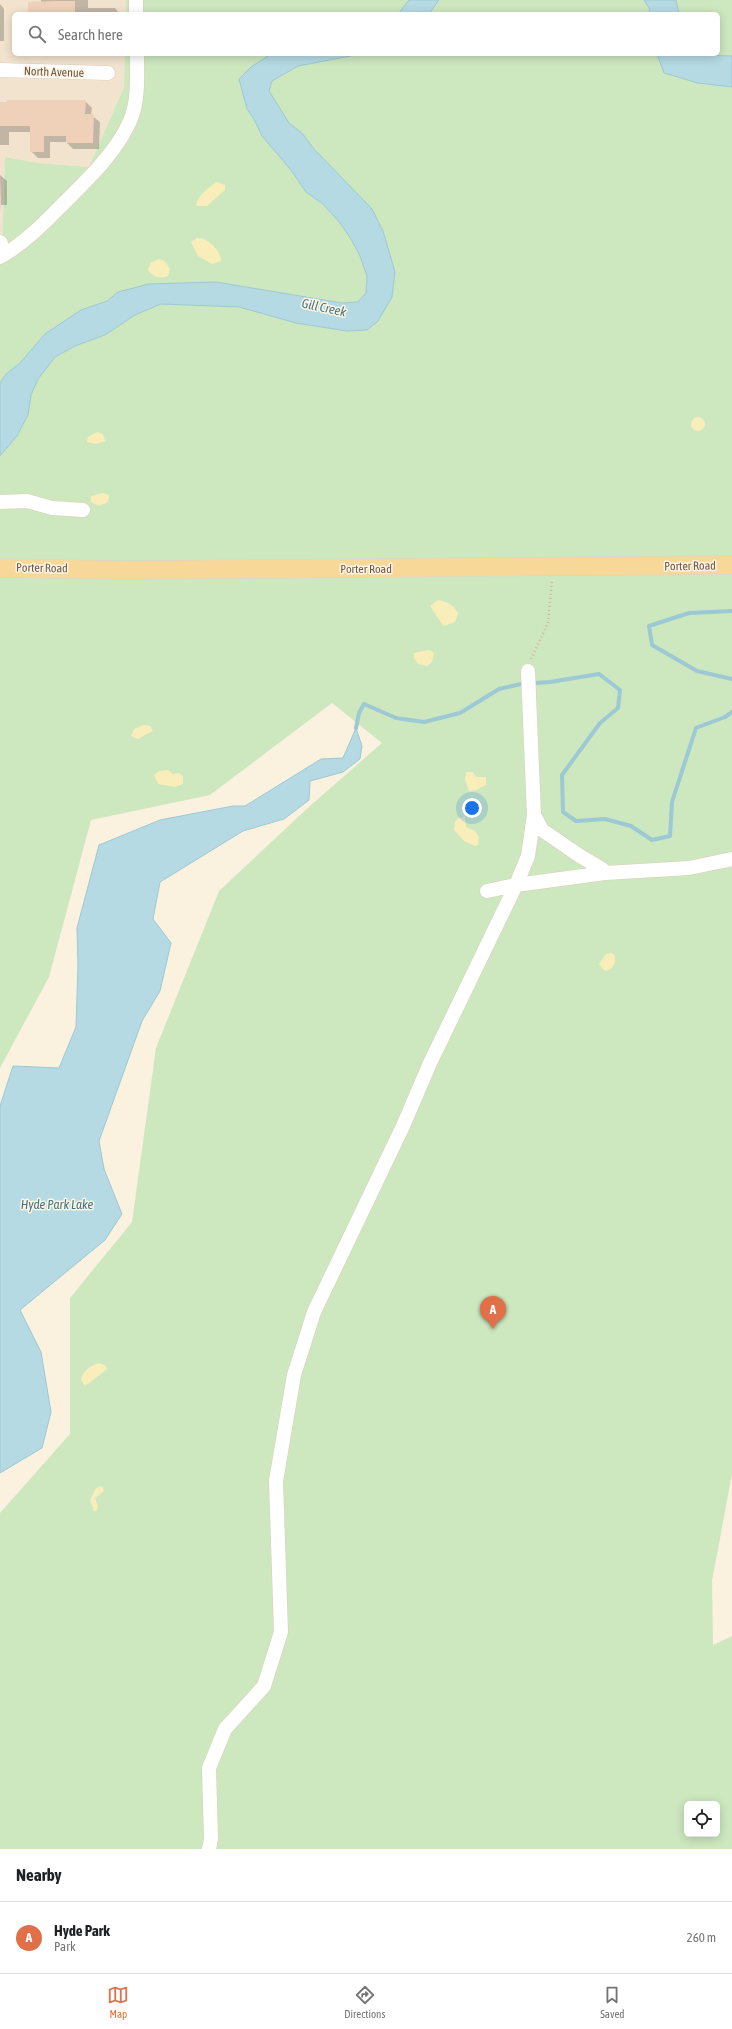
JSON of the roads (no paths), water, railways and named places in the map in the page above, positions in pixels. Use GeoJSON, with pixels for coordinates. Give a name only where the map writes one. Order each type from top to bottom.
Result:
{"type":"FeatureCollection","features":[{"type":"Feature","properties":{"kind":"main road","name":"Porter Road"},"geometry":{"type":"LineString","coordinates":[[0,568],[123,570],[552,568],[732,565]]}},
{"type":"Feature","properties":{"kind":"street"},"geometry":{"type":"LineString","coordinates":[[136,0],[136,12]]}},
{"type":"Feature","properties":{"kind":"street"},"geometry":{"type":"LineString","coordinates":[[0,257],[29,238],[95,173],[112,149],[130,120],[137,84],[136,56]]}},
{"type":"Feature","properties":{"kind":"street","name":"North Avenue"},"geometry":{"type":"LineString","coordinates":[[0,70],[108,73]]}},
{"type":"Feature","properties":{"kind":"street"},"geometry":{"type":"LineString","coordinates":[[0,502],[26,501],[52,508],[83,510]]}},
{"type":"Feature","properties":{"kind":"street"},"geometry":{"type":"LineString","coordinates":[[209,1849],[211,1839],[209,1768],[225,1729],[264,1686],[281,1632],[276,1481],[294,1375],[314,1312],[403,1126],[430,1063],[516,885],[528,856],[534,815],[527,690],[528,671]]}},
{"type":"Feature","properties":{"kind":"street"},"geometry":{"type":"LineString","coordinates":[[534,815],[542,830],[580,856],[602,868],[605,873]]}},
{"type":"Feature","properties":{"kind":"street"},"geometry":{"type":"LineString","coordinates":[[487,891],[516,885],[605,873],[689,868],[732,860]]}},
{"type":"Feature","properties":{"kind":"water"},"geometry":{"type":"Polygon","coordinates":[[[409,0],[439,0],[430,12],[400,12],[409,0]]]}},
{"type":"Feature","properties":{"kind":"water"},"geometry":{"type":"Polygon","coordinates":[[[644,0],[676,0],[679,12],[650,12],[644,0]]]}},
{"type":"Feature","properties":{"kind":"water","name":"Gill Creek"},"geometry":{"type":"Polygon","coordinates":[[[268,56],[350,56],[298,66],[272,81],[269,91],[289,123],[302,133],[314,149],[372,209],[383,231],[395,272],[392,297],[378,321],[367,330],[347,331],[296,323],[239,307],[161,304],[135,315],[105,335],[75,346],[55,357],[38,379],[31,395],[28,415],[17,436],[0,456],[0,383],[6,374],[20,363],[45,334],[81,310],[107,301],[118,292],[149,284],[216,282],[342,303],[358,302],[366,293],[367,276],[360,256],[351,239],[340,223],[323,204],[306,192],[291,170],[262,136],[247,109],[239,79],[251,67],[268,56]]]}},
{"type":"Feature","properties":{"kind":"water"},"geometry":{"type":"Polygon","coordinates":[[[658,56],[732,56],[732,87],[698,83],[664,73],[658,56]]]}},
{"type":"Feature","properties":{"kind":"water","name":"Hyde Park Lake"},"geometry":{"type":"Polygon","coordinates":[[[356,728],[362,746],[360,759],[343,772],[310,781],[309,800],[284,819],[243,831],[160,882],[153,919],[171,943],[160,991],[142,1021],[99,1141],[104,1169],[122,1214],[105,1240],[20,1310],[41,1352],[51,1412],[42,1448],[0,1473],[0,1106],[13,1066],[59,1068],[76,1027],[78,965],[77,928],[99,845],[160,820],[233,806],[245,806],[321,759],[343,758],[356,728]]]}},
{"type":"Feature","properties":{"kind":"waterway"},"geometry":{"type":"LineString","coordinates":[[732,611],[689,613],[649,626],[652,645],[697,671],[732,679]]}},
{"type":"Feature","properties":{"kind":"waterway"},"geometry":{"type":"LineString","coordinates":[[356,728],[359,713],[364,704],[396,718],[424,722],[460,713],[499,689],[521,684],[550,682],[599,674],[620,690],[618,708],[600,723],[562,775],[563,812],[576,821],[605,819],[631,826],[652,840],[670,836],[672,802],[696,728],[725,717],[732,712]]}},
{"type":"Feature","properties":{"kind":"place","name":"Hyde Park"},"geometry":{"type":"Point","coordinates":[493,1329]}}]}
